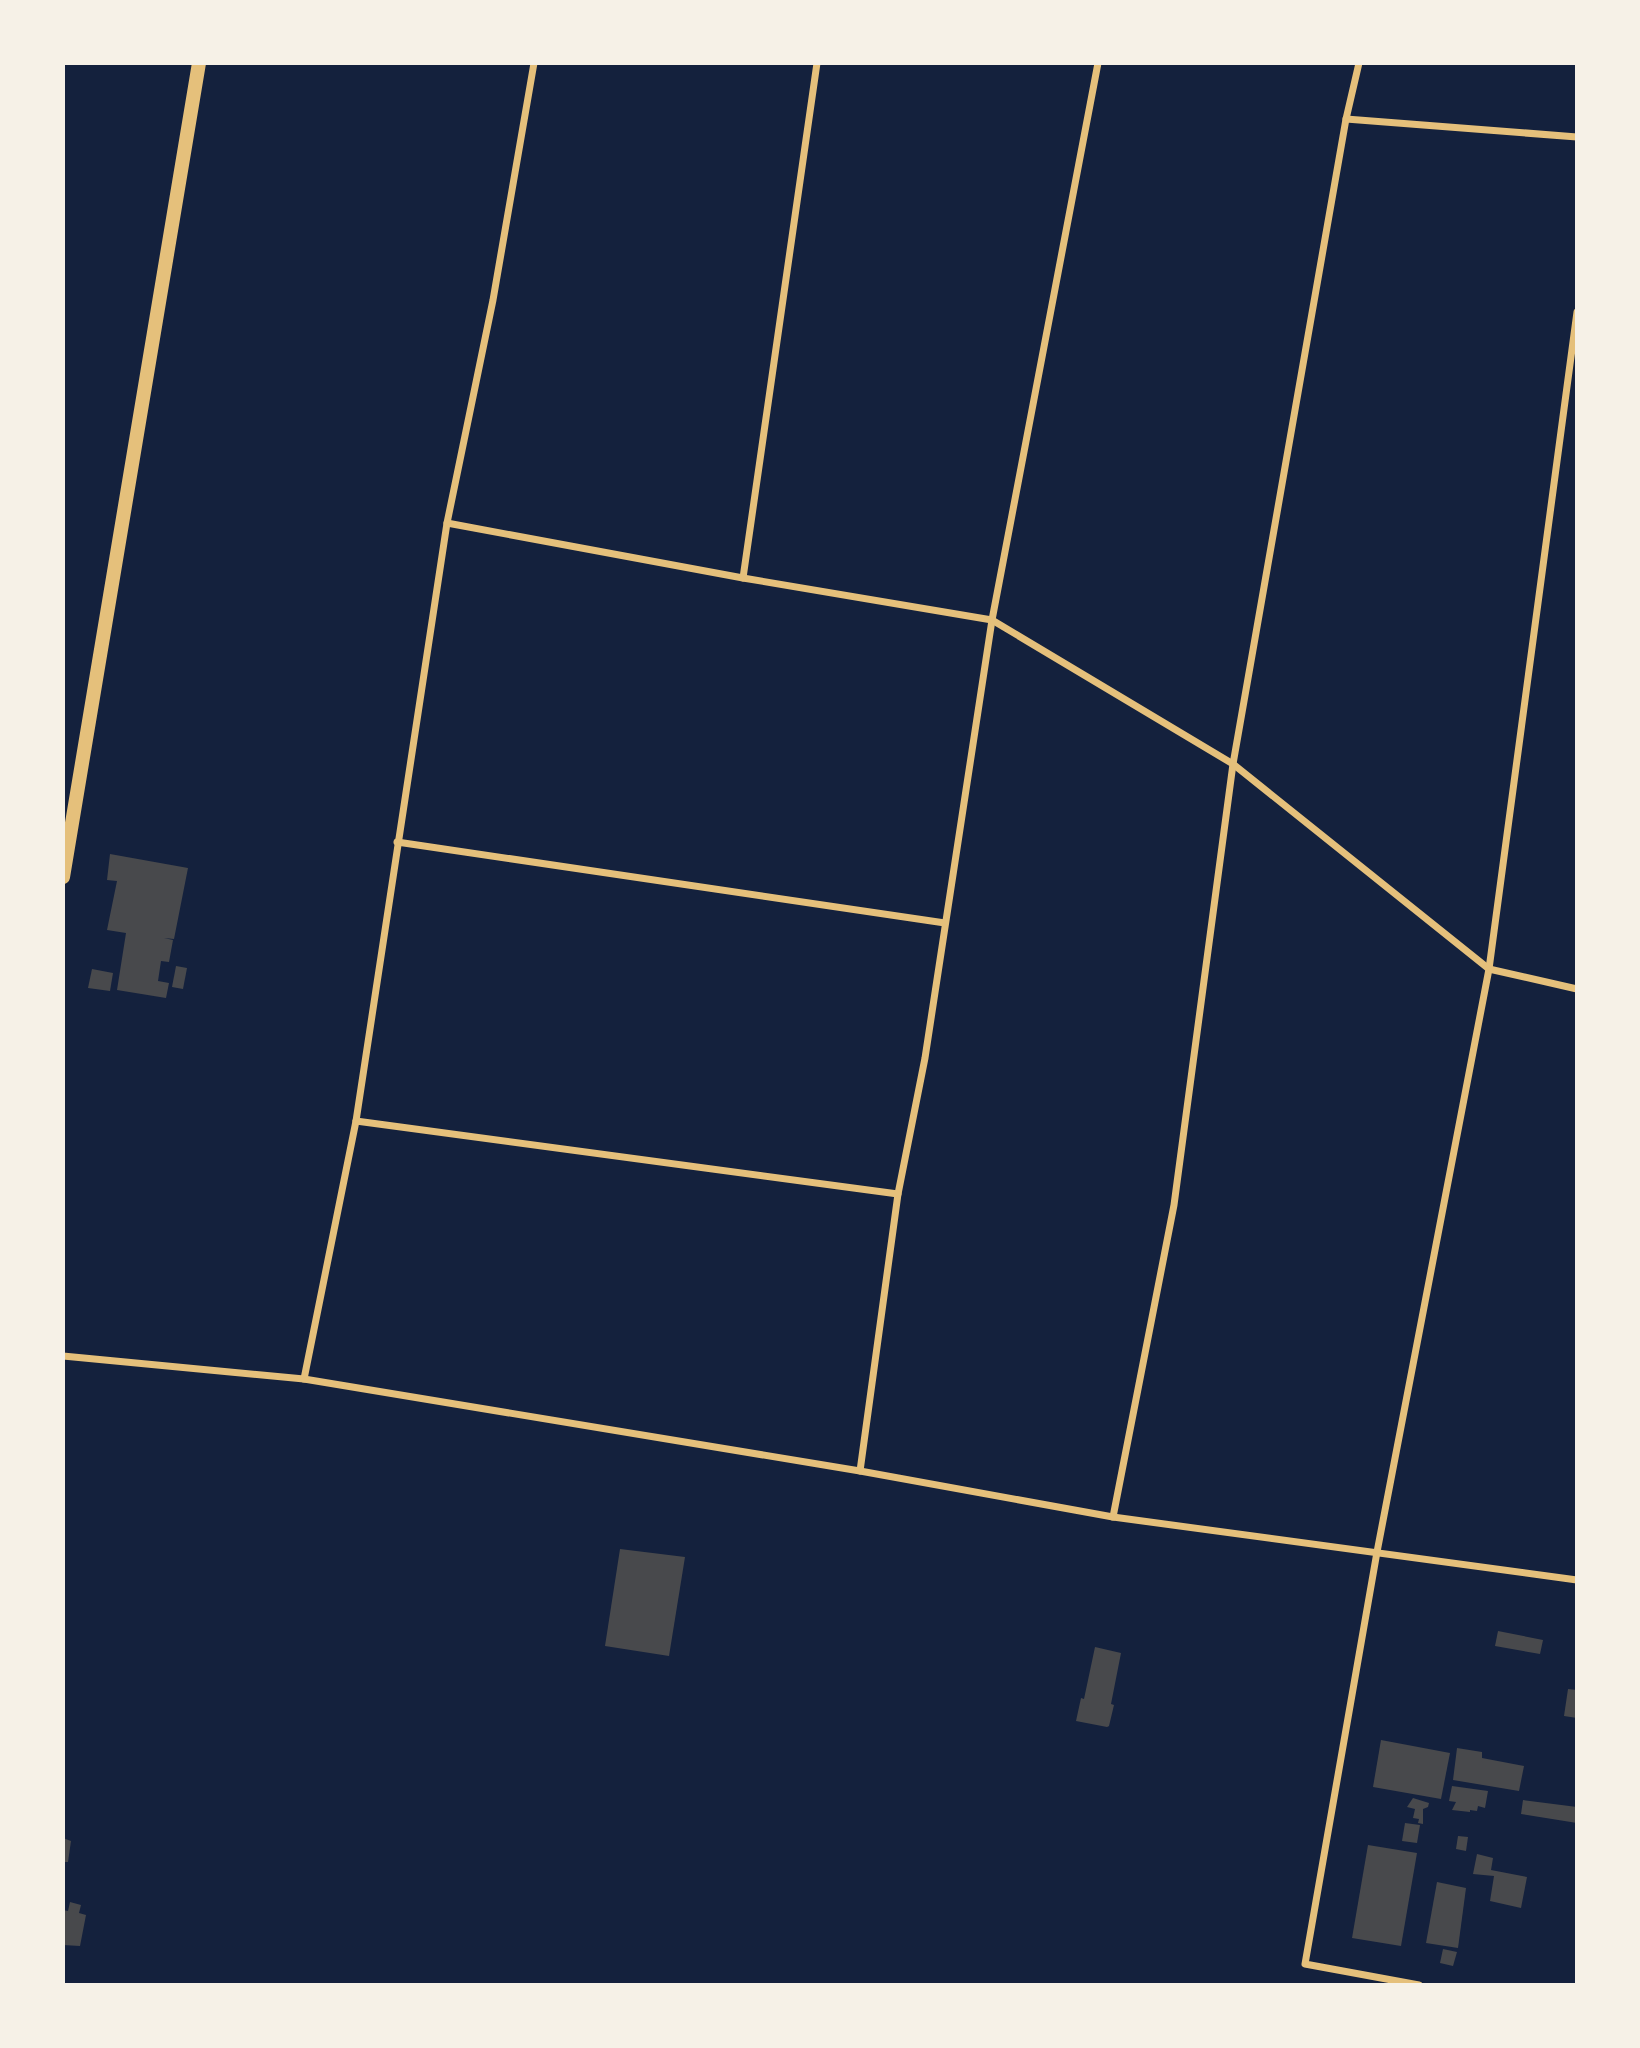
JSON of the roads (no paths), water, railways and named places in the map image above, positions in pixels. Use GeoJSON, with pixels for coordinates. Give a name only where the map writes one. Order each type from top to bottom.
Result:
{"type":"FeatureCollection","features":[{"type":"Feature","properties":{"kind":"main road"},"geometry":{"type":"LineString","coordinates":[[63,877],[199,63]]}},
{"type":"Feature","properties":{"kind":"street"},"geometry":{"type":"LineString","coordinates":[[304,1379],[356,1121],[447,523],[493,300],[534,63]]}},
{"type":"Feature","properties":{"kind":"street"},"geometry":{"type":"LineString","coordinates":[[743,578],[817,63]]}},
{"type":"Feature","properties":{"kind":"street"},"geometry":{"type":"LineString","coordinates":[[860,1471],[898,1194],[925,1058],[992,620],[1098,63]]}},
{"type":"Feature","properties":{"kind":"street"},"geometry":{"type":"LineString","coordinates":[[1113,1517],[1174,1205],[1233,764],[1346,119],[1359,63]]}},
{"type":"Feature","properties":{"kind":"street"},"geometry":{"type":"LineString","coordinates":[[1346,119],[1577,137]]}},
{"type":"Feature","properties":{"kind":"street"},"geometry":{"type":"LineString","coordinates":[[1419,1985],[1305,1964],[1377,1552],[1489,969],[1577,312]]}},
{"type":"Feature","properties":{"kind":"street"},"geometry":{"type":"LineString","coordinates":[[447,523],[743,578],[992,620],[1233,764],[1489,969],[1577,989]]}},
{"type":"Feature","properties":{"kind":"street"},"geometry":{"type":"LineString","coordinates":[[397,842],[945,923]]}},
{"type":"Feature","properties":{"kind":"street"},"geometry":{"type":"LineString","coordinates":[[356,1121],[898,1194]]}},
{"type":"Feature","properties":{"kind":"street"},"geometry":{"type":"LineString","coordinates":[[63,1356],[304,1379],[860,1471],[1113,1517],[1577,1580]]}}]}
